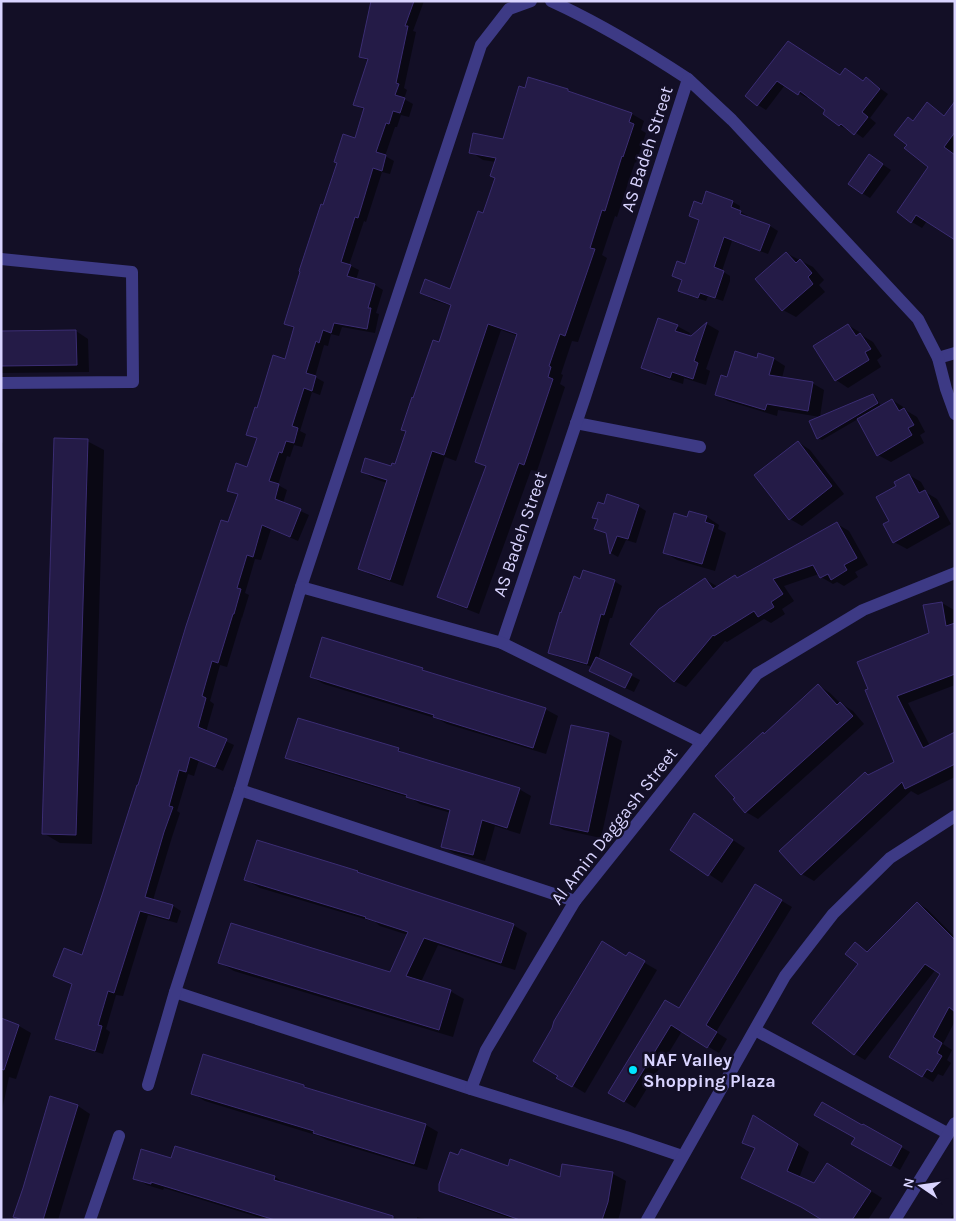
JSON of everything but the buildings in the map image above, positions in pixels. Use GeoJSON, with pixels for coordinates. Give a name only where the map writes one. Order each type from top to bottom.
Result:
{"type":"FeatureCollection","features":[{"type":"Feature","properties":{"kind":"street"},"geometry":{"type":"LineString","coordinates":[[148,1085],[175,992],[240,790],[301,587],[481,45],[509,9],[531,1]]}},
{"type":"Feature","properties":{"kind":"street"},"geometry":{"type":"LineString","coordinates":[[551,1],[646,51],[688,80]]}},
{"type":"Feature","properties":{"kind":"street","name":"AS Badeh Street"},"geometry":{"type":"LineString","coordinates":[[502,643],[688,80],[732,120],[918,319],[938,358],[955,414]]}},
{"type":"Feature","properties":{"kind":"street"},"geometry":{"type":"LineString","coordinates":[[1,259],[132,272],[133,382],[1,383]]}},
{"type":"Feature","properties":{"kind":"street"},"geometry":{"type":"LineString","coordinates":[[938,358],[955,353]]}},
{"type":"Feature","properties":{"kind":"street"},"geometry":{"type":"LineString","coordinates":[[576,423],[700,447]]}},
{"type":"Feature","properties":{"kind":"street","name":"Al Amin Daggash Street"},"geometry":{"type":"LineString","coordinates":[[471,1089],[486,1050],[575,901],[757,674],[864,610],[955,573]]}},
{"type":"Feature","properties":{"kind":"street"},"geometry":{"type":"LineString","coordinates":[[301,587],[502,643],[702,742]]}},
{"type":"Feature","properties":{"kind":"street"},"geometry":{"type":"LineString","coordinates":[[240,790],[575,901]]}},
{"type":"Feature","properties":{"kind":"street"},"geometry":{"type":"LineString","coordinates":[[647,1220],[785,976],[833,914],[890,858],[955,816]]}},
{"type":"Feature","properties":{"kind":"street"},"geometry":{"type":"LineString","coordinates":[[175,992],[682,1156]]}},
{"type":"Feature","properties":{"kind":"street"},"geometry":{"type":"LineString","coordinates":[[755,1030],[951,1128],[895,1220]]}},
{"type":"Feature","properties":{"kind":"street"},"geometry":{"type":"LineString","coordinates":[[90,1220],[120,1136]]}},
{"type":"Feature","properties":{"kind":"place","name":"NAF Valley Shopping Plaza"},"geometry":{"type":"Point","coordinates":[633,1070]}}]}
